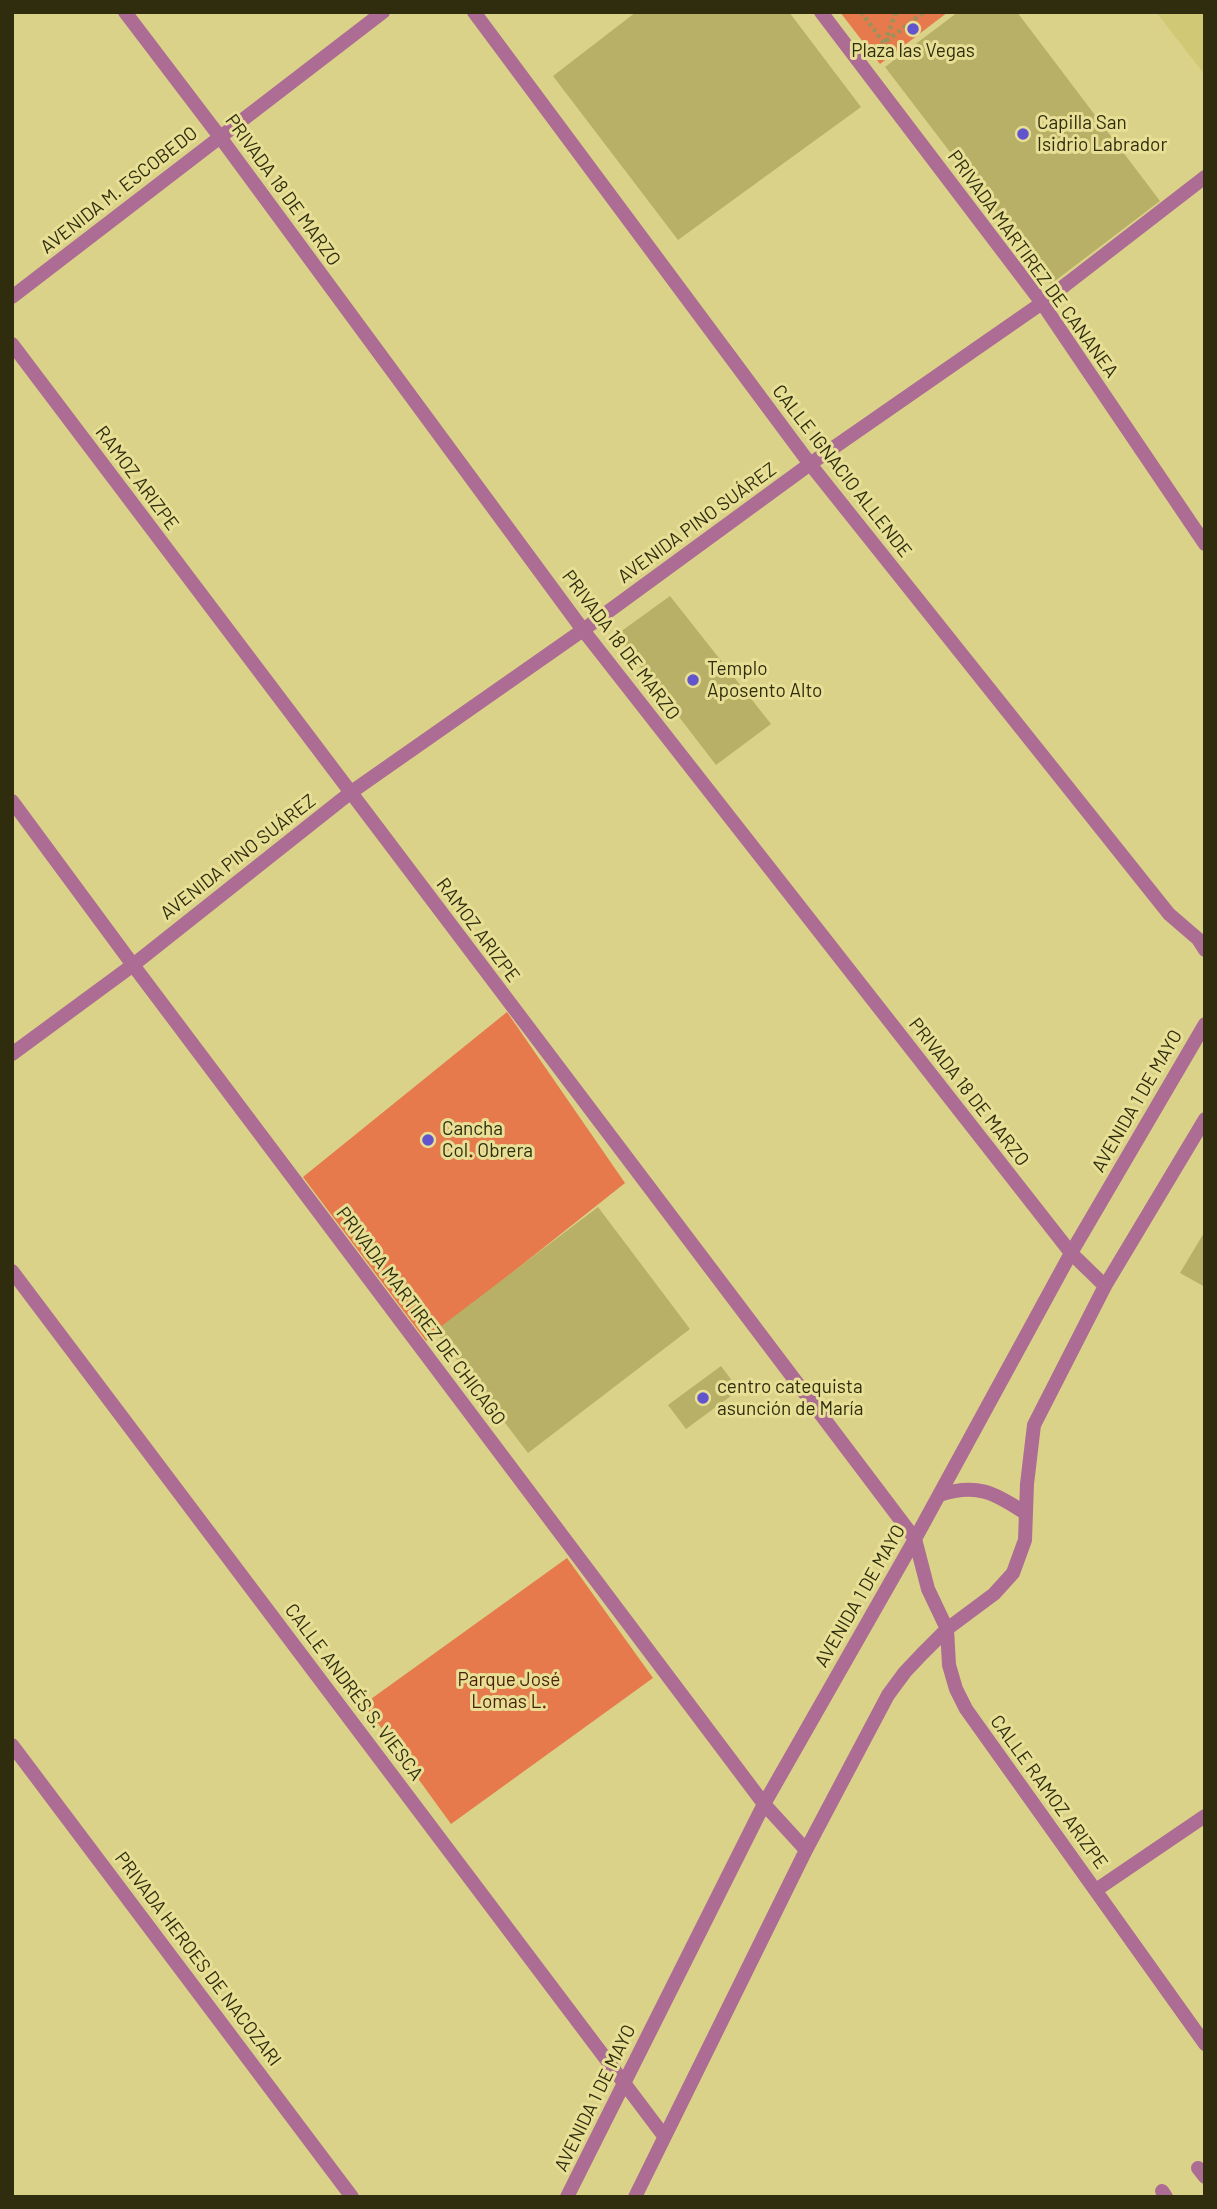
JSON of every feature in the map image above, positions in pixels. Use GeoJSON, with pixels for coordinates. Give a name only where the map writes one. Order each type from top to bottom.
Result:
{"type":"FeatureCollection","features":[{"type":"Feature","properties":{"kind":"street","name":"PRIVADA 18 DE MARZO"},"geometry":{"type":"LineString","coordinates":[[125,12],[583,630],[1071,1253],[1105,1286]]}},
{"type":"Feature","properties":{"kind":"street","name":"AVENIDA M. ESCOBEDO"},"geometry":{"type":"LineString","coordinates":[[12,297],[383,12]]}},
{"type":"Feature","properties":{"kind":"street","name":"CALLE IGNACIO ALLENDE"},"geometry":{"type":"LineString","coordinates":[[474,12],[810,464],[1169,914],[1202,943]]}},
{"type":"Feature","properties":{"kind":"street","name":"PRIVADA MARTIREZ DE CANANEA"},"geometry":{"type":"LineString","coordinates":[[821,12],[1042,303],[1205,544]]}},
{"type":"Feature","properties":{"kind":"street","name":"AVENIDA PINO SUÁREZ"},"geometry":{"type":"LineString","coordinates":[[12,1054],[133,965],[350,793],[583,630],[810,464],[1042,303],[1205,177]]}},
{"type":"Feature","properties":{"kind":"street","name":"RAMOZ ARIZPE"},"geometry":{"type":"LineString","coordinates":[[12,344],[915,1539]]}},
{"type":"Feature","properties":{"kind":"street","name":"PRIVADA MARTIREZ DE CHICAGO"},"geometry":{"type":"LineString","coordinates":[[12,801],[764,1804],[806,1850]]}},
{"type":"Feature","properties":{"kind":"street","name":"AVENIDA 1 DE MAYO"},"geometry":{"type":"LineString","coordinates":[[568,2197],[623,2082],[764,1804],[915,1539],[1071,1253],[1205,1024]]}},
{"type":"Feature","properties":{"kind":"street"},"geometry":{"type":"LineString","coordinates":[[635,2197],[806,1850],[888,1695],[905,1672],[947,1629],[994,1594],[1013,1573],[1025,1540],[1027,1484],[1034,1425],[1105,1286],[1205,1119]]}},
{"type":"Feature","properties":{"kind":"street","name":"CALLE ANDRÉS S. VIESCA"},"geometry":{"type":"LineString","coordinates":[[12,1271],[664,2136]]}},
{"type":"Feature","properties":{"kind":"street"},"geometry":{"type":"LineString","coordinates":[[939,1495],[959,1489],[988,1492],[1025,1513]]}},
{"type":"Feature","properties":{"kind":"street","name":"CALLE RAMOZ ARIZPE"},"geometry":{"type":"LineString","coordinates":[[915,1539],[928,1589],[947,1629],[949,1665],[956,1689],[966,1709],[1205,2044]]}},
{"type":"Feature","properties":{"kind":"street","name":"PRIVADA HEROES DE NACOZARI"},"geometry":{"type":"LineString","coordinates":[[12,1745],[352,2197]]}},
{"type":"Feature","properties":{"kind":"street"},"geometry":{"type":"LineString","coordinates":[[1096,1890],[1205,1816]]}},
{"type":"Feature","properties":{"kind":"path"},"geometry":{"type":"LineString","coordinates":[[861,12],[884,43]]}},
{"type":"Feature","properties":{"kind":"path"},"geometry":{"type":"LineString","coordinates":[[884,43],[896,12]]}},
{"type":"Feature","properties":{"kind":"path"},"geometry":{"type":"LineString","coordinates":[[884,43],[924,12]]}},
{"type":"Feature","properties":{"kind":"shaded area"},"geometry":{"type":"Polygon","coordinates":[[[1156,12],[1205,12],[1205,75],[1156,12]]]}},
{"type":"Feature","properties":{"kind":"green space","name":"Plaza las Vegas"},"geometry":{"type":"Polygon","coordinates":[[[840,12],[948,12],[880,64],[840,12]]]}},
{"type":"Feature","properties":{"kind":"green space"},"geometry":{"type":"Polygon","coordinates":[[[507,1012],[625,1183],[426,1341],[303,1177],[507,1012]]]}},
{"type":"Feature","properties":{"kind":"green space","name":"Parque José Lomas L."},"geometry":{"type":"Polygon","coordinates":[[[567,1558],[653,1678],[451,1824],[364,1704],[567,1558]]]}},
{"type":"Feature","properties":{"kind":"building"},"geometry":{"type":"Polygon","coordinates":[[[636,12],[789,12],[861,107],[678,240],[553,76],[636,12]]]}},
{"type":"Feature","properties":{"kind":"building","name":"Capilla San Isidrio Labrador"},"geometry":{"type":"Polygon","coordinates":[[[958,12],[1017,12],[1160,201],[1051,284],[885,67],[958,12]]]}},
{"type":"Feature","properties":{"kind":"building","name":"Templo Aposento Alto"},"geometry":{"type":"Polygon","coordinates":[[[670,596],[771,724],[716,765],[616,635],[670,596]]]}},
{"type":"Feature","properties":{"kind":"building"},"geometry":{"type":"Polygon","coordinates":[[[598,1207],[690,1329],[528,1453],[435,1331],[598,1207]]]}},
{"type":"Feature","properties":{"kind":"building"},"geometry":{"type":"Polygon","coordinates":[[[1205,1231],[1205,1287],[1180,1273],[1205,1231]]]}},
{"type":"Feature","properties":{"kind":"building","name":"centro catequista asunción de María"},"geometry":{"type":"Polygon","coordinates":[[[721,1366],[739,1390],[686,1429],[668,1405],[721,1366]]]}},
{"type":"Feature","properties":{"kind":"place","name":"Plaza las Vegas"},"geometry":{"type":"Point","coordinates":[913,29]}},
{"type":"Feature","properties":{"kind":"place","name":"Capilla San Isidrio Labrador"},"geometry":{"type":"Point","coordinates":[1023,134]}},
{"type":"Feature","properties":{"kind":"place","name":"Templo Aposento Alto"},"geometry":{"type":"Point","coordinates":[693,680]}},
{"type":"Feature","properties":{"kind":"place","name":"Cancha Col. Obrera"},"geometry":{"type":"Point","coordinates":[428,1140]}},
{"type":"Feature","properties":{"kind":"place","name":"centro catequista asunción de María"},"geometry":{"type":"Point","coordinates":[703,1398]}}]}
